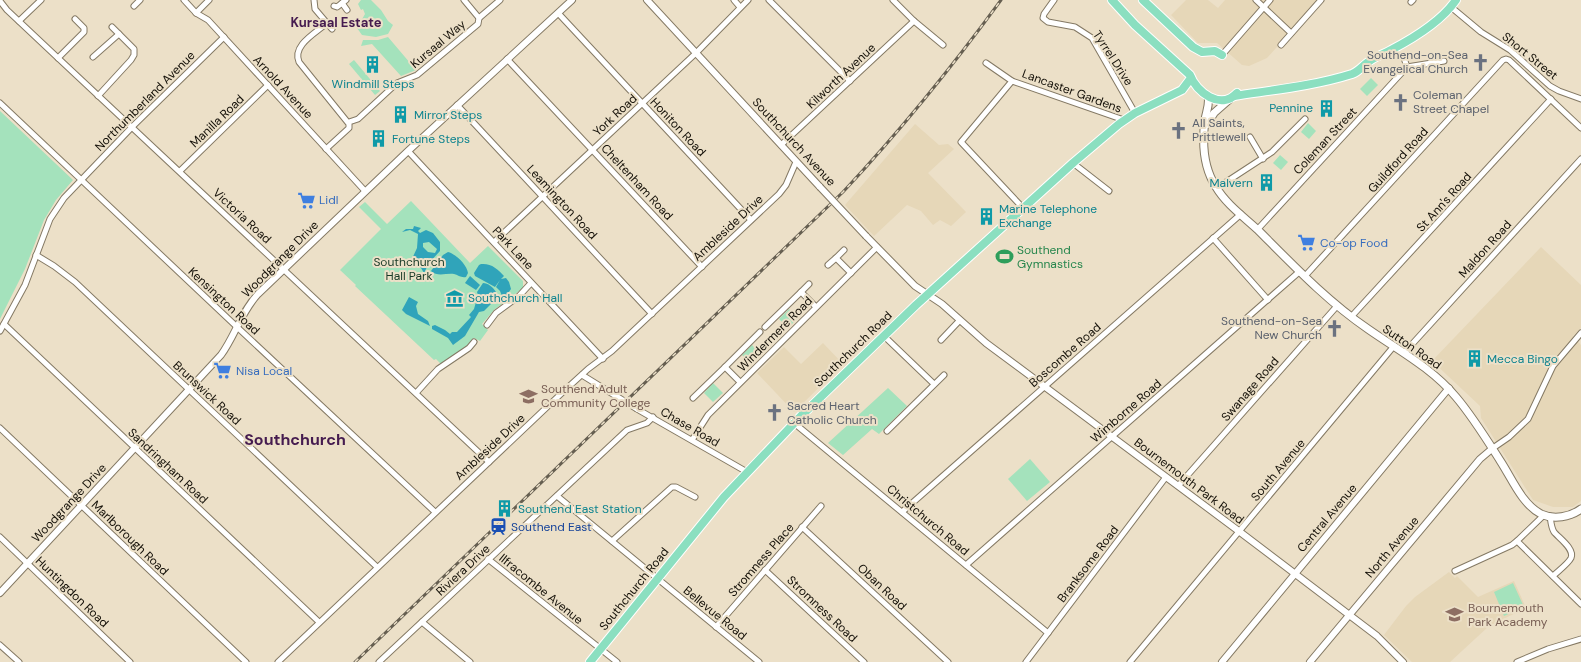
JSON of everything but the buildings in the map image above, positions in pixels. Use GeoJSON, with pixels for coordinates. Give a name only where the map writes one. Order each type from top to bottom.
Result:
{"type":"FeatureCollection","features":[{"type":"Feature","properties":{"kind":"main road"},"geometry":{"type":"LineString","coordinates":[[1112,0],[1135,25],[1190,76],[1194,84],[1208,96],[1218,101],[1224,101],[1234,96],[1337,78],[1361,70],[1370,60],[1416,36],[1434,22],[1453,3]]}},
{"type":"Feature","properties":{"kind":"main road"},"geometry":{"type":"LineString","coordinates":[[1143,0],[1193,47],[1202,52],[1215,51],[1222,55]]}},
{"type":"Feature","properties":{"kind":"main road","name":"Southchurch Road"},"geometry":{"type":"LineString","coordinates":[[590,662],[724,497],[794,424],[884,336],[1073,162],[1124,120],[1185,88],[1190,76]]}},
{"type":"Feature","properties":{"kind":"main road","name":"Sutton Road"},"geometry":{"type":"LineString","coordinates":[[1208,96],[1209,100],[1203,136],[1204,153],[1210,176],[1217,188],[1257,230],[1337,306],[1404,353],[1448,388],[1464,407],[1493,448],[1527,502],[1537,511],[1547,516]]}},
{"type":"Feature","properties":{"kind":"main road","name":"Sutton Road"},"geometry":{"type":"LineString","coordinates":[[1205,128],[1214,113],[1234,96]]}},
{"type":"Feature","properties":{"kind":"main road"},"geometry":{"type":"LineString","coordinates":[[1547,516],[1558,517],[1571,515],[1581,509]]}},
{"type":"Feature","properties":{"kind":"street"},"geometry":{"type":"LineString","coordinates":[[19,21],[41,0]]}},
{"type":"Feature","properties":{"kind":"street"},"geometry":{"type":"LineString","coordinates":[[134,6],[140,0]]}},
{"type":"Feature","properties":{"kind":"street","name":"Arnold Avenue"},"geometry":{"type":"LineString","coordinates":[[184,0],[196,13],[208,20],[365,191]]}},
{"type":"Feature","properties":{"kind":"street"},"geometry":{"type":"LineString","coordinates":[[196,13],[210,0]]}},
{"type":"Feature","properties":{"kind":"street"},"geometry":{"type":"LineString","coordinates":[[314,0],[315,9],[332,29]]}},
{"type":"Feature","properties":{"kind":"street","name":"Kursaal Way"},"geometry":{"type":"LineString","coordinates":[[349,122],[358,119],[397,83],[420,73],[478,24],[479,18],[464,0]]}},
{"type":"Feature","properties":{"kind":"street"},"geometry":{"type":"LineString","coordinates":[[479,18],[500,0]]}},
{"type":"Feature","properties":{"kind":"street","name":"Woodgrange Drive"},"geometry":{"type":"LineString","coordinates":[[0,593],[221,355],[254,298],[365,191],[572,0]]}},
{"type":"Feature","properties":{"kind":"street","name":"Southchurch Avenue"},"geometry":{"type":"LineString","coordinates":[[646,0],[866,236],[915,286],[928,295]]}},
{"type":"Feature","properties":{"kind":"street"},"geometry":{"type":"LineString","coordinates":[[734,0],[740,7]]}},
{"type":"Feature","properties":{"kind":"street","name":"York Road"},"geometry":{"type":"LineString","coordinates":[[494,242],[696,53],[748,0]]}},
{"type":"Feature","properties":{"kind":"street"},"geometry":{"type":"LineString","coordinates":[[769,0],[850,81]]}},
{"type":"Feature","properties":{"kind":"street"},"geometry":{"type":"LineString","coordinates":[[893,0],[914,21],[943,45]]}},
{"type":"Feature","properties":{"kind":"street","name":"Tyrrel Drive"},"geometry":{"type":"LineString","coordinates":[[1054,0],[1044,14],[1043,18],[1048,22],[1075,26],[1092,38],[1136,113]]}},
{"type":"Feature","properties":{"kind":"street"},"geometry":{"type":"LineString","coordinates":[[1256,0],[1291,33]]}},
{"type":"Feature","properties":{"kind":"street"},"geometry":{"type":"LineString","coordinates":[[1222,55],[1270,0]]}},
{"type":"Feature","properties":{"kind":"street"},"geometry":{"type":"LineString","coordinates":[[1281,45],[1321,0]]}},
{"type":"Feature","properties":{"kind":"street","name":"Victoria Road"},"geometry":{"type":"LineString","coordinates":[[0,1],[2,7],[19,21],[180,171],[489,462]]}},
{"type":"Feature","properties":{"kind":"street"},"geometry":{"type":"LineString","coordinates":[[334,6],[337,7],[344,2],[347,10]]}},
{"type":"Feature","properties":{"kind":"street","name":"Short Street"},"geometry":{"type":"LineString","coordinates":[[1453,3],[1481,32],[1510,50],[1550,86],[1581,99]]}},
{"type":"Feature","properties":{"kind":"street","name":"Honiton Road"},"geometry":{"type":"LineString","coordinates":[[558,13],[752,220]]}},
{"type":"Feature","properties":{"kind":"street"},"geometry":{"type":"LineString","coordinates":[[58,58],[84,32],[84,28],[75,19]]}},
{"type":"Feature","properties":{"kind":"street","name":"Kilworth Avenue"},"geometry":{"type":"LineString","coordinates":[[781,145],[914,21]]}},
{"type":"Feature","properties":{"kind":"street"},"geometry":{"type":"LineString","coordinates":[[326,149],[349,128],[349,122],[298,59],[297,54],[300,46],[327,23]]}},
{"type":"Feature","properties":{"kind":"street"},"geometry":{"type":"LineString","coordinates":[[98,96],[134,55],[134,49],[112,27]]}},
{"type":"Feature","properties":{"kind":"street"},"geometry":{"type":"LineString","coordinates":[[93,57],[119,34]]}},
{"type":"Feature","properties":{"kind":"street","name":"Northumberland Avenue"},"geometry":{"type":"LineString","coordinates":[[0,331],[25,285],[44,234],[58,206],[80,180],[132,127],[224,37]]}},
{"type":"Feature","properties":{"kind":"street"},"geometry":{"type":"LineString","coordinates":[[1404,58],[1407,67],[1444,61]]}},
{"type":"Feature","properties":{"kind":"street","name":"Cheltenham Road"},"geometry":{"type":"LineString","coordinates":[[507,59],[702,267]]}},
{"type":"Feature","properties":{"kind":"street","name":"Guildford Road"},"geometry":{"type":"LineString","coordinates":[[1302,274],[1503,60],[1506,59],[1551,99]]}},
{"type":"Feature","properties":{"kind":"street","name":"Lancaster Gardens"},"geometry":{"type":"LineString","coordinates":[[986,63],[1012,81],[1124,120]]}},
{"type":"Feature","properties":{"kind":"street","name":"Coleman Street"},"geometry":{"type":"LineString","coordinates":[[1257,230],[1407,67]]}},
{"type":"Feature","properties":{"kind":"street","name":"Lancaster Gardens"},"geometry":{"type":"LineString","coordinates":[[1012,81],[961,142],[1023,208]]}},
{"type":"Feature","properties":{"kind":"street","name":"Manilla Road"},"geometry":{"type":"LineString","coordinates":[[180,171],[268,85]]}},
{"type":"Feature","properties":{"kind":"street"},"geometry":{"type":"LineString","coordinates":[[1551,99],[1581,128]]}},
{"type":"Feature","properties":{"kind":"street","name":"St Ann's Road"},"geometry":{"type":"LineString","coordinates":[[1351,317],[1551,99]]}},
{"type":"Feature","properties":{"kind":"street","name":"Kensington Road"},"geometry":{"type":"LineString","coordinates":[[0,103],[237,328],[435,512]]}},
{"type":"Feature","properties":{"kind":"street","name":"Leamington Road"},"geometry":{"type":"LineString","coordinates":[[458,105],[652,314]]}},
{"type":"Feature","properties":{"kind":"street"},"geometry":{"type":"LineString","coordinates":[[1217,188],[1272,152],[1305,119]]}},
{"type":"Feature","properties":{"kind":"street"},"geometry":{"type":"LineString","coordinates":[[1250,137],[1263,159]]}},
{"type":"Feature","properties":{"kind":"street","name":"Park Lane"},"geometry":{"type":"LineString","coordinates":[[408,151],[602,359]]}},
{"type":"Feature","properties":{"kind":"street","name":"Ambleside Drive"},"geometry":{"type":"LineString","coordinates":[[278,662],[582,374],[602,359],[652,314],[752,220],[785,188],[796,162]]}},
{"type":"Feature","properties":{"kind":"street"},"geometry":{"type":"LineString","coordinates":[[1073,162],[1109,192]]}},
{"type":"Feature","properties":{"kind":"street","name":"Maldon Road"},"geometry":{"type":"LineString","coordinates":[[1404,353],[1580,162]]}},
{"type":"Feature","properties":{"kind":"street","name":"Boscombe Road"},"geometry":{"type":"LineString","coordinates":[[902,512],[1241,214]]}},
{"type":"Feature","properties":{"kind":"street"},"geometry":{"type":"LineString","coordinates":[[1213,238],[1268,300]]}},
{"type":"Feature","properties":{"kind":"street","name":"Windermere Road"},"geometry":{"type":"LineString","coordinates":[[692,440],[708,415],[877,247]]}},
{"type":"Feature","properties":{"kind":"street"},"geometry":{"type":"LineString","coordinates":[[828,265],[844,250]]}},
{"type":"Feature","properties":{"kind":"street","name":"Brunswick Road"},"geometry":{"type":"LineString","coordinates":[[36,255],[54,266],[75,282],[377,567]]}},
{"type":"Feature","properties":{"kind":"street"},"geometry":{"type":"LineString","coordinates":[[836,258],[851,273]]}},
{"type":"Feature","properties":{"kind":"street","name":"Wimborne Road"},"geometry":{"type":"LineString","coordinates":[[966,565],[1268,300],[1302,274]]}},
{"type":"Feature","properties":{"kind":"street"},"geometry":{"type":"LineString","coordinates":[[487,325],[496,313],[518,296],[531,283]]}},
{"type":"Feature","properties":{"kind":"street"},"geometry":{"type":"LineString","coordinates":[[765,327],[809,284]]}},
{"type":"Feature","properties":{"kind":"street"},"geometry":{"type":"LineString","coordinates":[[800,292],[816,307]]}},
{"type":"Feature","properties":{"kind":"street","name":"Bournemouth Park Road"},"geometry":{"type":"LineString","coordinates":[[928,295],[942,304],[986,342],[1240,532],[1382,641],[1403,662]]}},
{"type":"Feature","properties":{"kind":"street","name":"Swanage Road"},"geometry":{"type":"LineString","coordinates":[[1178,486],[1337,306]]}},
{"type":"Feature","properties":{"kind":"street"},"geometry":{"type":"LineString","coordinates":[[941,340],[960,320]]}},
{"type":"Feature","properties":{"kind":"street","name":"Sandringham Road"},"geometry":{"type":"LineString","coordinates":[[4,324],[319,622]]}},
{"type":"Feature","properties":{"kind":"street"},"geometry":{"type":"LineString","coordinates":[[693,398],[760,332]]}},
{"type":"Feature","properties":{"kind":"street"},"geometry":{"type":"LineString","coordinates":[[1493,448],[1509,437],[1528,419],[1553,366],[1581,333]]}},
{"type":"Feature","properties":{"kind":"street"},"geometry":{"type":"LineString","coordinates":[[884,336],[934,384]]}},
{"type":"Feature","properties":{"kind":"street"},"geometry":{"type":"LineString","coordinates":[[416,393],[438,369],[469,348],[474,342]]}},
{"type":"Feature","properties":{"kind":"street","name":"South Avenue"},"geometry":{"type":"LineString","coordinates":[[1130,662],[1394,346]]}},
{"type":"Feature","properties":{"kind":"street"},"geometry":{"type":"LineString","coordinates":[[725,367],[740,382]]}},
{"type":"Feature","properties":{"kind":"street","name":"Chase Road"},"geometry":{"type":"LineString","coordinates":[[582,374],[637,409],[747,472]]}},
{"type":"Feature","properties":{"kind":"street"},"geometry":{"type":"LineString","coordinates":[[887,431],[944,374]]}},
{"type":"Feature","properties":{"kind":"street","name":"Central Avenue"},"geometry":{"type":"LineString","coordinates":[[1222,662],[1448,388]]}},
{"type":"Feature","properties":{"kind":"street","name":"Riviera Drive"},"geometry":{"type":"LineString","coordinates":[[379,662],[627,430],[647,423],[653,417]]}},
{"type":"Feature","properties":{"kind":"street","name":"Christchurch Road"},"geometry":{"type":"LineString","coordinates":[[794,424],[1048,633]]}},
{"type":"Feature","properties":{"kind":"street","name":"Marlborough Road"},"geometry":{"type":"LineString","coordinates":[[0,428],[246,662]]}},
{"type":"Feature","properties":{"kind":"street","name":"North Avenue"},"geometry":{"type":"LineString","coordinates":[[1310,662],[1480,458],[1493,448]]}},
{"type":"Feature","properties":{"kind":"street","name":"Branksome Road"},"geometry":{"type":"LineString","coordinates":[[1026,662],[1166,477]]}},
{"type":"Feature","properties":{"kind":"street"},"geometry":{"type":"LineString","coordinates":[[612,541],[672,487],[676,487],[695,497]]}},
{"type":"Feature","properties":{"kind":"street","name":"Bellevue Road"},"geometry":{"type":"LineString","coordinates":[[557,496],[759,662]]}},
{"type":"Feature","properties":{"kind":"street","name":"Stromness Place"},"geometry":{"type":"LineString","coordinates":[[716,627],[821,506]]}},
{"type":"Feature","properties":{"kind":"street"},"geometry":{"type":"LineString","coordinates":[[1455,571],[1512,545],[1547,516],[1554,532],[1571,551],[1572,555],[1570,559],[1553,576]]}},
{"type":"Feature","properties":{"kind":"street","name":"Oban Road"},"geometry":{"type":"LineString","coordinates":[[802,528],[948,662]]}},
{"type":"Feature","properties":{"kind":"street","name":"Huntingdon Road"},"geometry":{"type":"LineString","coordinates":[[0,538],[130,662]]}},
{"type":"Feature","properties":{"kind":"street"},"geometry":{"type":"LineString","coordinates":[[1517,541],[1581,604]]}},
{"type":"Feature","properties":{"kind":"street","name":"Ilfracombe Avenue"},"geometry":{"type":"LineString","coordinates":[[488,559],[616,662]]}},
{"type":"Feature","properties":{"kind":"street","name":"Stromness Road"},"geometry":{"type":"LineString","coordinates":[[765,570],[864,662]]}},
{"type":"Feature","properties":{"kind":"street"},"geometry":{"type":"LineString","coordinates":[[422,622],[470,662]]}},
{"type":"Feature","properties":{"kind":"street"},"geometry":{"type":"LineString","coordinates":[[1517,662],[1548,649],[1581,639]]}},
{"type":"Feature","properties":{"kind":"street"},"geometry":{"type":"LineString","coordinates":[[0,644],[19,662]]}},
{"type":"Feature","properties":{"kind":"shaded area"},"geometry":{"type":"Polygon","coordinates":[[[1186,0],[1208,0],[1218,8],[1225,0],[1319,0],[1267,58],[1249,66],[1242,65],[1217,43],[1198,43],[1171,15],[1186,0]]]}},
{"type":"Feature","properties":{"kind":"shaded area"},"geometry":{"type":"Polygon","coordinates":[[[915,124],[939,145],[948,144],[954,149],[928,173],[966,212],[951,226],[940,220],[933,225],[921,211],[907,205],[874,236],[845,205],[915,124]]]}},
{"type":"Feature","properties":{"kind":"shaded area"},"geometry":{"type":"Polygon","coordinates":[[[1541,247],[1581,285],[1581,328],[1573,336],[1581,345],[1581,501],[1573,507],[1553,507],[1533,500],[1481,418],[1480,406],[1432,361],[1541,247]]]}},
{"type":"Feature","properties":{"kind":"shaded area"},"geometry":{"type":"Polygon","coordinates":[[[823,343],[843,364],[794,412],[757,373],[784,347],[801,364],[823,343]]]}},
{"type":"Feature","properties":{"kind":"shaded area","name":"Bournemouth Park Academy"},"geometry":{"type":"Polygon","coordinates":[[[1449,572],[1455,578],[1457,576],[1478,597],[1514,581],[1526,608],[1489,626],[1450,662],[1412,662],[1384,635],[1406,606],[1415,597],[1449,572]]]}},
{"type":"Feature","properties":{"kind":"green space"},"geometry":{"type":"Polygon","coordinates":[[[361,0],[371,0],[393,25],[388,34],[376,37],[362,35],[357,28],[365,14],[363,9],[361,10],[358,4],[361,0]]]}},
{"type":"Feature","properties":{"kind":"green space"},"geometry":{"type":"Polygon","coordinates":[[[388,37],[416,70],[401,76],[372,44],[361,46],[363,40],[378,40],[388,37]]]}},
{"type":"Feature","properties":{"kind":"green space"},"geometry":{"type":"Polygon","coordinates":[[[354,60],[380,91],[375,95],[349,64],[354,60]]]}},
{"type":"Feature","properties":{"kind":"green space"},"geometry":{"type":"Polygon","coordinates":[[[1371,78],[1378,85],[1367,96],[1360,89],[1371,78]]]}},
{"type":"Feature","properties":{"kind":"green space"},"geometry":{"type":"Polygon","coordinates":[[[0,111],[73,180],[56,200],[44,220],[25,269],[0,319],[0,111]]]}},
{"type":"Feature","properties":{"kind":"green space"},"geometry":{"type":"Polygon","coordinates":[[[1308,123],[1316,131],[1309,139],[1301,132],[1308,123]]]}},
{"type":"Feature","properties":{"kind":"green space"},"geometry":{"type":"Polygon","coordinates":[[[1280,155],[1288,162],[1281,170],[1273,163],[1280,155]]]}},
{"type":"Feature","properties":{"kind":"green space","name":"Southchurch Hall Park"},"geometry":{"type":"Polygon","coordinates":[[[411,201],[470,263],[488,246],[523,281],[523,288],[494,310],[482,324],[488,330],[480,341],[474,338],[467,348],[441,364],[436,359],[434,360],[340,270],[381,229],[359,207],[365,202],[387,224],[411,201]]]}},
{"type":"Feature","properties":{"kind":"green space"},"geometry":{"type":"Polygon","coordinates":[[[789,309],[798,318],[788,328],[779,319],[789,309]]]}},
{"type":"Feature","properties":{"kind":"green space"},"geometry":{"type":"Polygon","coordinates":[[[752,345],[761,354],[751,364],[742,355],[752,345]]]}},
{"type":"Feature","properties":{"kind":"green space"},"geometry":{"type":"Polygon","coordinates":[[[713,383],[723,393],[713,402],[704,393],[713,383]]]}},
{"type":"Feature","properties":{"kind":"green space"},"geometry":{"type":"Polygon","coordinates":[[[888,388],[907,406],[879,434],[872,429],[843,455],[828,443],[888,388]]]}},
{"type":"Feature","properties":{"kind":"green space"},"geometry":{"type":"Polygon","coordinates":[[[1030,459],[1050,482],[1027,501],[1008,479],[1030,459]]]}},
{"type":"Feature","properties":{"kind":"green space"},"geometry":{"type":"Polygon","coordinates":[[[1513,583],[1524,607],[1504,616],[1494,592],[1513,583]]]}},
{"type":"Feature","properties":{"kind":"water"},"geometry":{"type":"Polygon","coordinates":[[[414,226],[421,228],[418,231],[420,233],[426,230],[433,233],[440,242],[440,251],[429,263],[424,273],[421,268],[411,261],[417,248],[418,234],[410,230],[402,232],[406,229],[413,229],[414,226]],[[429,242],[423,243],[423,247],[428,252],[435,253],[437,249],[429,242]]]}},
{"type":"Feature","properties":{"kind":"water"},"geometry":{"type":"Polygon","coordinates":[[[448,252],[461,260],[468,273],[466,277],[461,277],[454,274],[436,274],[431,271],[443,255],[448,252]]]}},
{"type":"Feature","properties":{"kind":"water"},"geometry":{"type":"Polygon","coordinates":[[[481,264],[488,264],[494,267],[504,276],[501,279],[506,278],[511,289],[506,296],[502,296],[496,287],[500,280],[495,287],[475,276],[474,273],[481,264]]]}},
{"type":"Feature","properties":{"kind":"water"},"geometry":{"type":"Polygon","coordinates":[[[470,276],[480,285],[476,290],[465,283],[470,276]]]}},
{"type":"Feature","properties":{"kind":"water"},"geometry":{"type":"Polygon","coordinates":[[[483,283],[493,288],[496,292],[492,298],[492,303],[484,311],[479,312],[465,336],[453,345],[448,338],[432,329],[432,326],[435,325],[450,334],[452,332],[457,332],[471,317],[469,315],[474,309],[478,295],[477,292],[483,283]]]}},
{"type":"Feature","properties":{"kind":"water"},"geometry":{"type":"Polygon","coordinates":[[[409,297],[418,302],[416,306],[418,314],[428,321],[430,326],[406,314],[402,310],[409,297]]]}},
{"type":"Feature","properties":{"kind":"railway"},"geometry":{"type":"LineString","coordinates":[[355,662],[843,192],[885,146],[925,98],[964,50],[1001,0]]}},
{"type":"Feature","properties":{"kind":"place","name":"Southend-on-Sea Evangelical Church"},"geometry":{"type":"Point","coordinates":[1481,62]}},
{"type":"Feature","properties":{"kind":"place","name":"Windmill Steps"},"geometry":{"type":"Point","coordinates":[373,65]}},
{"type":"Feature","properties":{"kind":"place","name":"Coleman Street Chapel"},"geometry":{"type":"Point","coordinates":[1400,102]}},
{"type":"Feature","properties":{"kind":"place","name":"Pennine"},"geometry":{"type":"Point","coordinates":[1326,108]}},
{"type":"Feature","properties":{"kind":"place","name":"Mirror Steps"},"geometry":{"type":"Point","coordinates":[401,115]}},
{"type":"Feature","properties":{"kind":"place","name":"All Saints, Prittlewell"},"geometry":{"type":"Point","coordinates":[1179,130]}},
{"type":"Feature","properties":{"kind":"place","name":"Fortune Steps"},"geometry":{"type":"Point","coordinates":[379,139]}},
{"type":"Feature","properties":{"kind":"place","name":"Malvern"},"geometry":{"type":"Point","coordinates":[1266,183]}},
{"type":"Feature","properties":{"kind":"place","name":"Lidl"},"geometry":{"type":"Point","coordinates":[306,200]}},
{"type":"Feature","properties":{"kind":"place","name":"Marine Telephone Exchange"},"geometry":{"type":"Point","coordinates":[986,216]}},
{"type":"Feature","properties":{"kind":"place","name":"Co-op Food"},"geometry":{"type":"Point","coordinates":[1307,243]}},
{"type":"Feature","properties":{"kind":"place","name":"Southend Gymnastics"},"geometry":{"type":"Point","coordinates":[1004,257]}},
{"type":"Feature","properties":{"kind":"place","name":"Southchurch Hall"},"geometry":{"type":"Point","coordinates":[455,298]}},
{"type":"Feature","properties":{"kind":"place","name":"Southend-on-Sea New Church"},"geometry":{"type":"Point","coordinates":[1335,328]}},
{"type":"Feature","properties":{"kind":"place","name":"Mecca Bingo"},"geometry":{"type":"Point","coordinates":[1474,359]}},
{"type":"Feature","properties":{"kind":"place","name":"Nisa Local"},"geometry":{"type":"Point","coordinates":[223,371]}},
{"type":"Feature","properties":{"kind":"place","name":"Southend Adult Community College"},"geometry":{"type":"Point","coordinates":[528,396]}},
{"type":"Feature","properties":{"kind":"place","name":"Sacred Heart Catholic Church"},"geometry":{"type":"Point","coordinates":[774,413]}},
{"type":"Feature","properties":{"kind":"place","name":"Southend East Station"},"geometry":{"type":"Point","coordinates":[505,509]}},
{"type":"Feature","properties":{"kind":"place","name":"Southend East"},"geometry":{"type":"Point","coordinates":[498,527]}},
{"type":"Feature","properties":{"kind":"place","name":"Bournemouth Park Academy"},"geometry":{"type":"Point","coordinates":[1455,615]}},
{"type":"Feature","properties":{"kind":"district","name":"Kursaal Estate"},"geometry":{"type":"Point","coordinates":[336,22]}},
{"type":"Feature","properties":{"kind":"district","name":"Southchurch"},"geometry":{"type":"Point","coordinates":[295,439]}}]}
